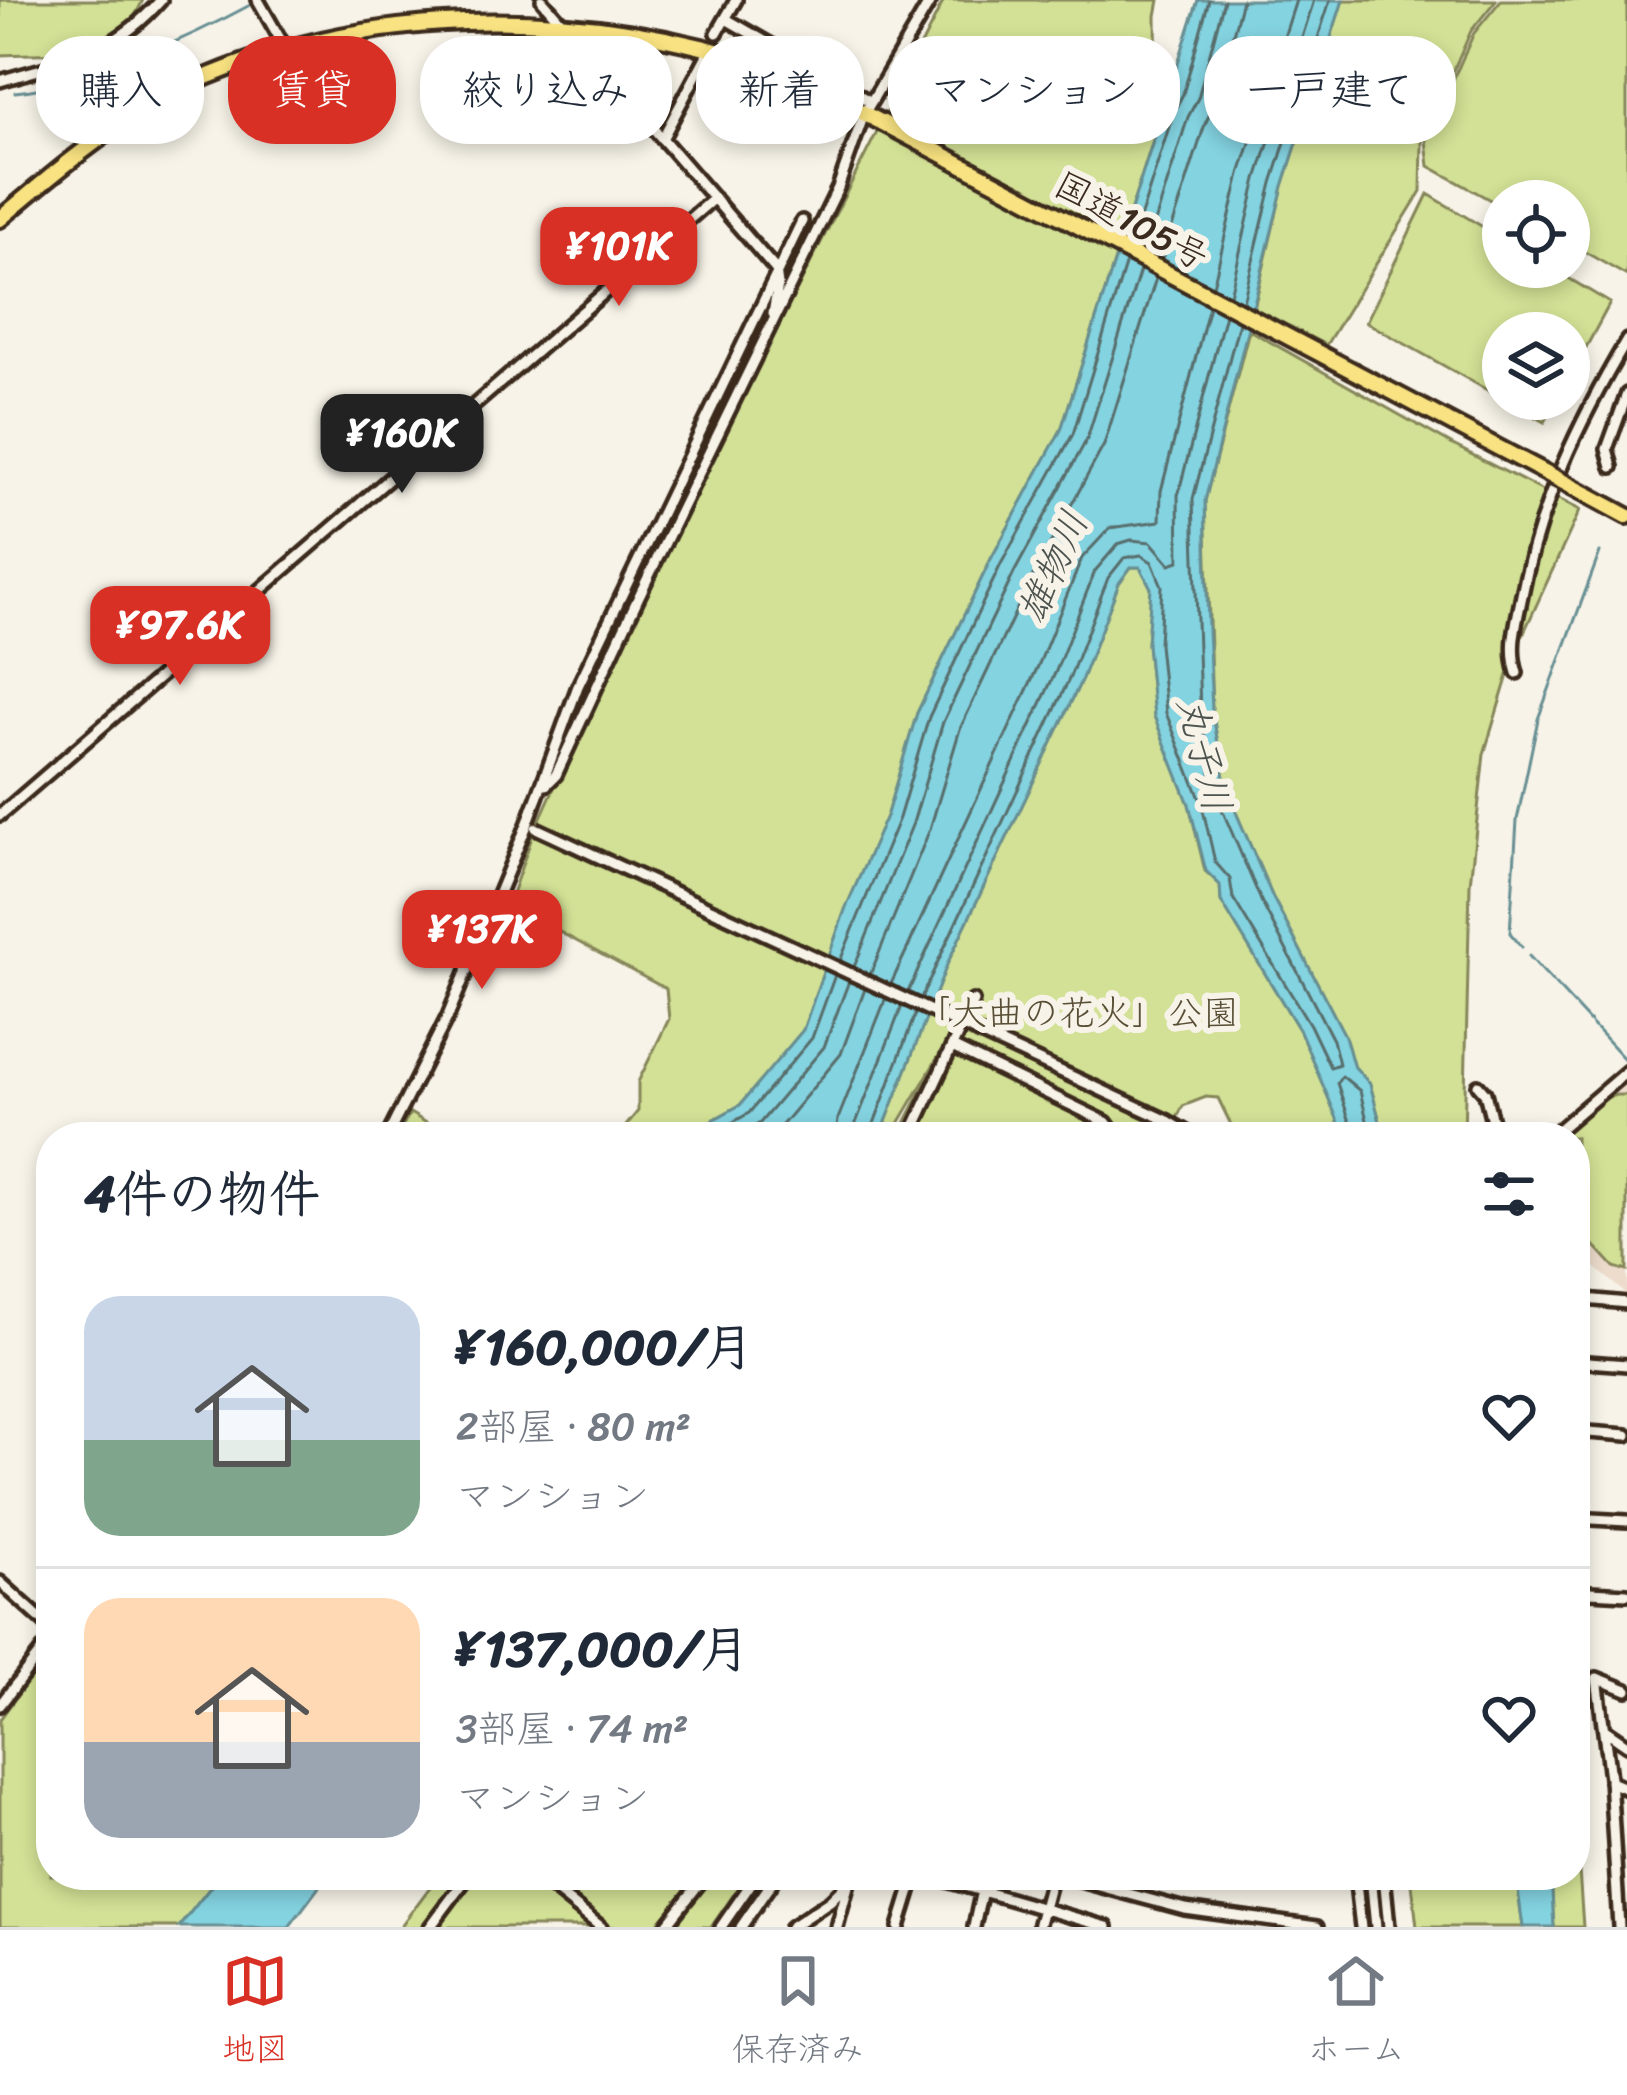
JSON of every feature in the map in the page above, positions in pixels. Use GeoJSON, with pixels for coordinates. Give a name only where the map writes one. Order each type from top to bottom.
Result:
{"type":"FeatureCollection","features":[{"type":"Feature","properties":{"kind":"highway","name":"国道105号"},"geometry":{"type":"LineString","coordinates":[[315,36],[412,17],[508,11],[612,22],[701,42],[784,72],[868,108],[883,123],[1627,516]]}},
{"type":"Feature","properties":{"kind":"highway","name":"国道105号"},"geometry":{"type":"LineString","coordinates":[[0,219],[95,140],[156,101],[228,69]]}},
{"type":"Feature","properties":{"kind":"street"},"geometry":{"type":"LineString","coordinates":[[0,81],[85,58],[136,25],[161,0]]}},
{"type":"Feature","properties":{"kind":"street"},"geometry":{"type":"LineString","coordinates":[[542,0],[574,36]]}},
{"type":"Feature","properties":{"kind":"street"},"geometry":{"type":"LineString","coordinates":[[717,33],[736,0]]}},
{"type":"Feature","properties":{"kind":"street"},"geometry":{"type":"LineString","coordinates":[[539,793],[556,775],[838,188],[868,108],[932,0]]}},
{"type":"Feature","properties":{"kind":"street"},"geometry":{"type":"LineString","coordinates":[[260,3],[279,36]]}},
{"type":"Feature","properties":{"kind":"street"},"geometry":{"type":"LineString","coordinates":[[726,20],[868,108]]}},
{"type":"Feature","properties":{"kind":"street"},"geometry":{"type":"LineString","coordinates":[[672,120],[696,75]]}},
{"type":"Feature","properties":{"kind":"street"},"geometry":{"type":"LineString","coordinates":[[666,144],[776,270],[774,319]]}},
{"type":"Feature","properties":{"kind":"street"},"geometry":{"type":"LineString","coordinates":[[0,815],[714,198]]}},
{"type":"Feature","properties":{"kind":"street"},"geometry":{"type":"LineString","coordinates":[[395,1122],[448,1016],[532,826],[539,793],[578,686],[802,220]]}},
{"type":"Feature","properties":{"kind":"street"},"geometry":{"type":"LineString","coordinates":[[1517,673],[1511,654],[1526,571],[1549,490],[1627,340]]}},
{"type":"Feature","properties":{"kind":"street"},"geometry":{"type":"LineString","coordinates":[[1612,466],[1607,448],[1627,394]]}},
{"type":"Feature","properties":{"kind":"street"},"geometry":{"type":"LineString","coordinates":[[532,826],[1170,1122]]}},
{"type":"Feature","properties":{"kind":"street"},"geometry":{"type":"LineString","coordinates":[[917,1122],[973,1001]]}},
{"type":"Feature","properties":{"kind":"street"},"geometry":{"type":"LineString","coordinates":[[952,1047],[1104,1122]]}},
{"type":"Feature","properties":{"kind":"street"},"geometry":{"type":"LineString","coordinates":[[1568,1122],[1627,1071]]}},
{"type":"Feature","properties":{"kind":"street"},"geometry":{"type":"LineString","coordinates":[[1478,1085],[1486,1093],[1493,1122]]}},
{"type":"Feature","properties":{"kind":"street"},"geometry":{"type":"LineString","coordinates":[[1590,1299],[1627,1303]]}},
{"type":"Feature","properties":{"kind":"street"},"geometry":{"type":"LineString","coordinates":[[1590,1362],[1627,1365]]}},
{"type":"Feature","properties":{"kind":"street"},"geometry":{"type":"LineString","coordinates":[[1590,1432],[1627,1435]]}},
{"type":"Feature","properties":{"kind":"street"},"geometry":{"type":"LineString","coordinates":[[1590,1519],[1627,1521]]}},
{"type":"Feature","properties":{"kind":"street"},"geometry":{"type":"LineString","coordinates":[[0,1582],[36,1614]]}},
{"type":"Feature","properties":{"kind":"street"},"geometry":{"type":"LineString","coordinates":[[1590,1592],[1627,1594]]}},
{"type":"Feature","properties":{"kind":"street"},"geometry":{"type":"LineString","coordinates":[[0,1705],[36,1658]]}},
{"type":"Feature","properties":{"kind":"street"},"geometry":{"type":"LineString","coordinates":[[1619,1927],[1598,1678],[1627,1690]]}},
{"type":"Feature","properties":{"kind":"street"},"geometry":{"type":"LineString","coordinates":[[1604,1730],[1627,1745]]}},
{"type":"Feature","properties":{"kind":"street"},"geometry":{"type":"LineString","coordinates":[[1610,1782],[1627,1790]]}},
{"type":"Feature","properties":{"kind":"street"},"geometry":{"type":"LineString","coordinates":[[430,1927],[458,1890]]}},
{"type":"Feature","properties":{"kind":"street"},"geometry":{"type":"LineString","coordinates":[[555,1890],[601,1927]]}},
{"type":"Feature","properties":{"kind":"street"},"geometry":{"type":"LineString","coordinates":[[665,1927],[694,1890]]}},
{"type":"Feature","properties":{"kind":"street"},"geometry":{"type":"LineString","coordinates":[[721,1927],[747,1890]]}},
{"type":"Feature","properties":{"kind":"street"},"geometry":{"type":"LineString","coordinates":[[741,1927],[767,1890]]}},
{"type":"Feature","properties":{"kind":"street"},"geometry":{"type":"LineString","coordinates":[[791,1927],[840,1890]]}},
{"type":"Feature","properties":{"kind":"street"},"geometry":{"type":"LineString","coordinates":[[837,1927],[846,1890]]}},
{"type":"Feature","properties":{"kind":"street"},"geometry":{"type":"LineString","coordinates":[[904,1925],[912,1890]]}},
{"type":"Feature","properties":{"kind":"street"},"geometry":{"type":"LineString","coordinates":[[980,1890],[1107,1927]]}},
{"type":"Feature","properties":{"kind":"street"},"geometry":{"type":"LineString","coordinates":[[1038,1927],[1049,1890]]}},
{"type":"Feature","properties":{"kind":"street"},"geometry":{"type":"LineString","coordinates":[[1112,1890],[1185,1909],[1317,1927]]}},
{"type":"Feature","properties":{"kind":"street"},"geometry":{"type":"LineString","coordinates":[[1357,1890],[1361,1927]]}},
{"type":"Feature","properties":{"kind":"street"},"geometry":{"type":"LineString","coordinates":[[1372,1890],[1376,1927]]}},
{"type":"Feature","properties":{"kind":"street"},"geometry":{"type":"LineString","coordinates":[[1385,1890],[1389,1927]]}},
{"type":"Feature","properties":{"kind":"street"},"geometry":{"type":"LineString","coordinates":[[974,1927],[983,1891]]}},
{"type":"Feature","properties":{"kind":"shaded area"},"geometry":{"type":"Polygon","coordinates":[[[1627,1078],[1627,1295],[1590,1263],[1590,1122],[1575,1122],[1627,1078]]]}},
{"type":"Feature","properties":{"kind":"green space"},"geometry":{"type":"Polygon","coordinates":[[[0,0],[143,0],[115,36],[36,36],[36,54],[0,55],[0,0]]]}},
{"type":"Feature","properties":{"kind":"green space"},"geometry":{"type":"Polygon","coordinates":[[[944,0],[1159,0],[1156,36],[926,36],[944,0]]]}},
{"type":"Feature","properties":{"kind":"green space"},"geometry":{"type":"Polygon","coordinates":[[[1343,0],[1496,0],[1471,31],[1456,65],[1456,36],[1331,36],[1343,0]]]}},
{"type":"Feature","properties":{"kind":"green space"},"geometry":{"type":"Polygon","coordinates":[[[1501,0],[1627,0],[1627,276],[1590,255],[1590,180],[1482,180],[1482,195],[1429,166],[1426,144],[1456,144],[1456,73],[1474,33],[1501,0]]]}},
{"type":"Feature","properties":{"kind":"green space"},"geometry":{"type":"Polygon","coordinates":[[[888,110],[888,144],[1152,144],[1061,430],[991,559],[917,713],[887,814],[845,910],[803,1030],[740,1105],[712,1122],[629,1122],[638,1111],[638,1082],[669,1019],[666,989],[550,927],[503,919],[532,837],[630,619],[888,110]]]}},
{"type":"Feature","properties":{"kind":"green space"},"geometry":{"type":"Polygon","coordinates":[[[1297,144],[1422,144],[1421,191],[1326,345],[1254,308],[1297,144]]]}},
{"type":"Feature","properties":{"kind":"green space"},"geometry":{"type":"Polygon","coordinates":[[[1428,194],[1482,226],[1482,288],[1585,288],[1610,303],[1590,340],[1590,312],[1482,312],[1482,387],[1366,322],[1428,194]]]}},
{"type":"Feature","properties":{"kind":"green space"},"geometry":{"type":"Polygon","coordinates":[[[1249,330],[1580,510],[1515,652],[1484,754],[1470,884],[1464,1122],[1380,1122],[1370,1084],[1353,1065],[1345,1036],[1273,898],[1226,789],[1212,710],[1205,501],[1249,330]]]}},
{"type":"Feature","properties":{"kind":"green space","name":"「大曲の花火」公園"},"geometry":{"type":"Polygon","coordinates":[[[1131,567],[1141,567],[1151,588],[1147,644],[1154,716],[1189,804],[1205,871],[1220,885],[1221,901],[1300,1031],[1339,1122],[1230,1122],[1218,1098],[1206,1097],[1183,1106],[1175,1122],[906,1122],[941,1052],[900,1122],[886,1122],[948,962],[1081,681],[1119,583],[1131,567]]]}},
{"type":"Feature","properties":{"kind":"green space"},"geometry":{"type":"Polygon","coordinates":[[[1627,1095],[1627,1271],[1614,1267],[1590,1241],[1590,1122],[1578,1122],[1603,1099],[1627,1095]]]}},
{"type":"Feature","properties":{"kind":"green space"},"geometry":{"type":"Polygon","coordinates":[[[36,1670],[36,1890],[208,1890],[179,1927],[0,1927],[0,1719],[36,1670]]]}},
{"type":"Feature","properties":{"kind":"green space"},"geometry":{"type":"Polygon","coordinates":[[[428,1890],[737,1890],[711,1927],[400,1927],[428,1890]]]}},
{"type":"Feature","properties":{"kind":"green space"},"geometry":{"type":"Polygon","coordinates":[[[1413,1890],[1518,1890],[1523,1927],[1417,1927],[1413,1890]]]}},
{"type":"Feature","properties":{"kind":"green space"},"geometry":{"type":"Polygon","coordinates":[[[1552,1890],[1580,1890],[1583,1927],[1554,1927],[1552,1890]]]}},
{"type":"Feature","properties":{"kind":"water"},"geometry":{"type":"Polygon","coordinates":[[[1198,0],[1343,0],[1331,36],[1204,36],[1204,144],[1297,144],[1205,501],[1208,630],[1212,710],[1226,789],[1273,898],[1345,1036],[1353,1065],[1370,1084],[1380,1122],[1339,1122],[1300,1031],[1221,901],[1220,885],[1206,871],[1189,804],[1154,716],[1147,644],[1151,588],[1140,567],[1131,567],[1119,583],[1081,681],[948,962],[886,1122],[712,1122],[740,1105],[803,1030],[845,910],[887,814],[917,713],[991,559],[1061,430],[1152,144],[1180,144],[1180,56],[1198,0]]]}},
{"type":"Feature","properties":{"kind":"water"},"geometry":{"type":"Polygon","coordinates":[[[208,1890],[317,1890],[289,1927],[179,1927],[208,1890]]]}},
{"type":"Feature","properties":{"kind":"water"},"geometry":{"type":"Polygon","coordinates":[[[1518,1890],[1552,1890],[1554,1927],[1523,1927],[1518,1890]]]}},
{"type":"Feature","properties":{"kind":"pier"},"geometry":{"type":"Polygon","coordinates":[[[1116,236],[1259,313],[1255,330],[1110,253],[1116,236]]]}},
{"type":"Feature","properties":{"kind":"waterway"},"geometry":{"type":"LineString","coordinates":[[15,92],[105,70],[254,3]]}},
{"type":"Feature","properties":{"kind":"waterway"},"geometry":{"type":"LineString","coordinates":[[1522,947],[1510,933],[1517,820],[1538,719],[1600,552]]}},
{"type":"Feature","properties":{"kind":"waterway"},"geometry":{"type":"LineString","coordinates":[[1529,956],[1627,1062]]}},
{"type":"Feature","properties":{"kind":"water label","name":"雄物川"},"geometry":{"type":"Point","coordinates":[1052,566]}},
{"type":"Feature","properties":{"kind":"water label","name":"丸子川"},"geometry":{"type":"Point","coordinates":[1205,754]}}]}
